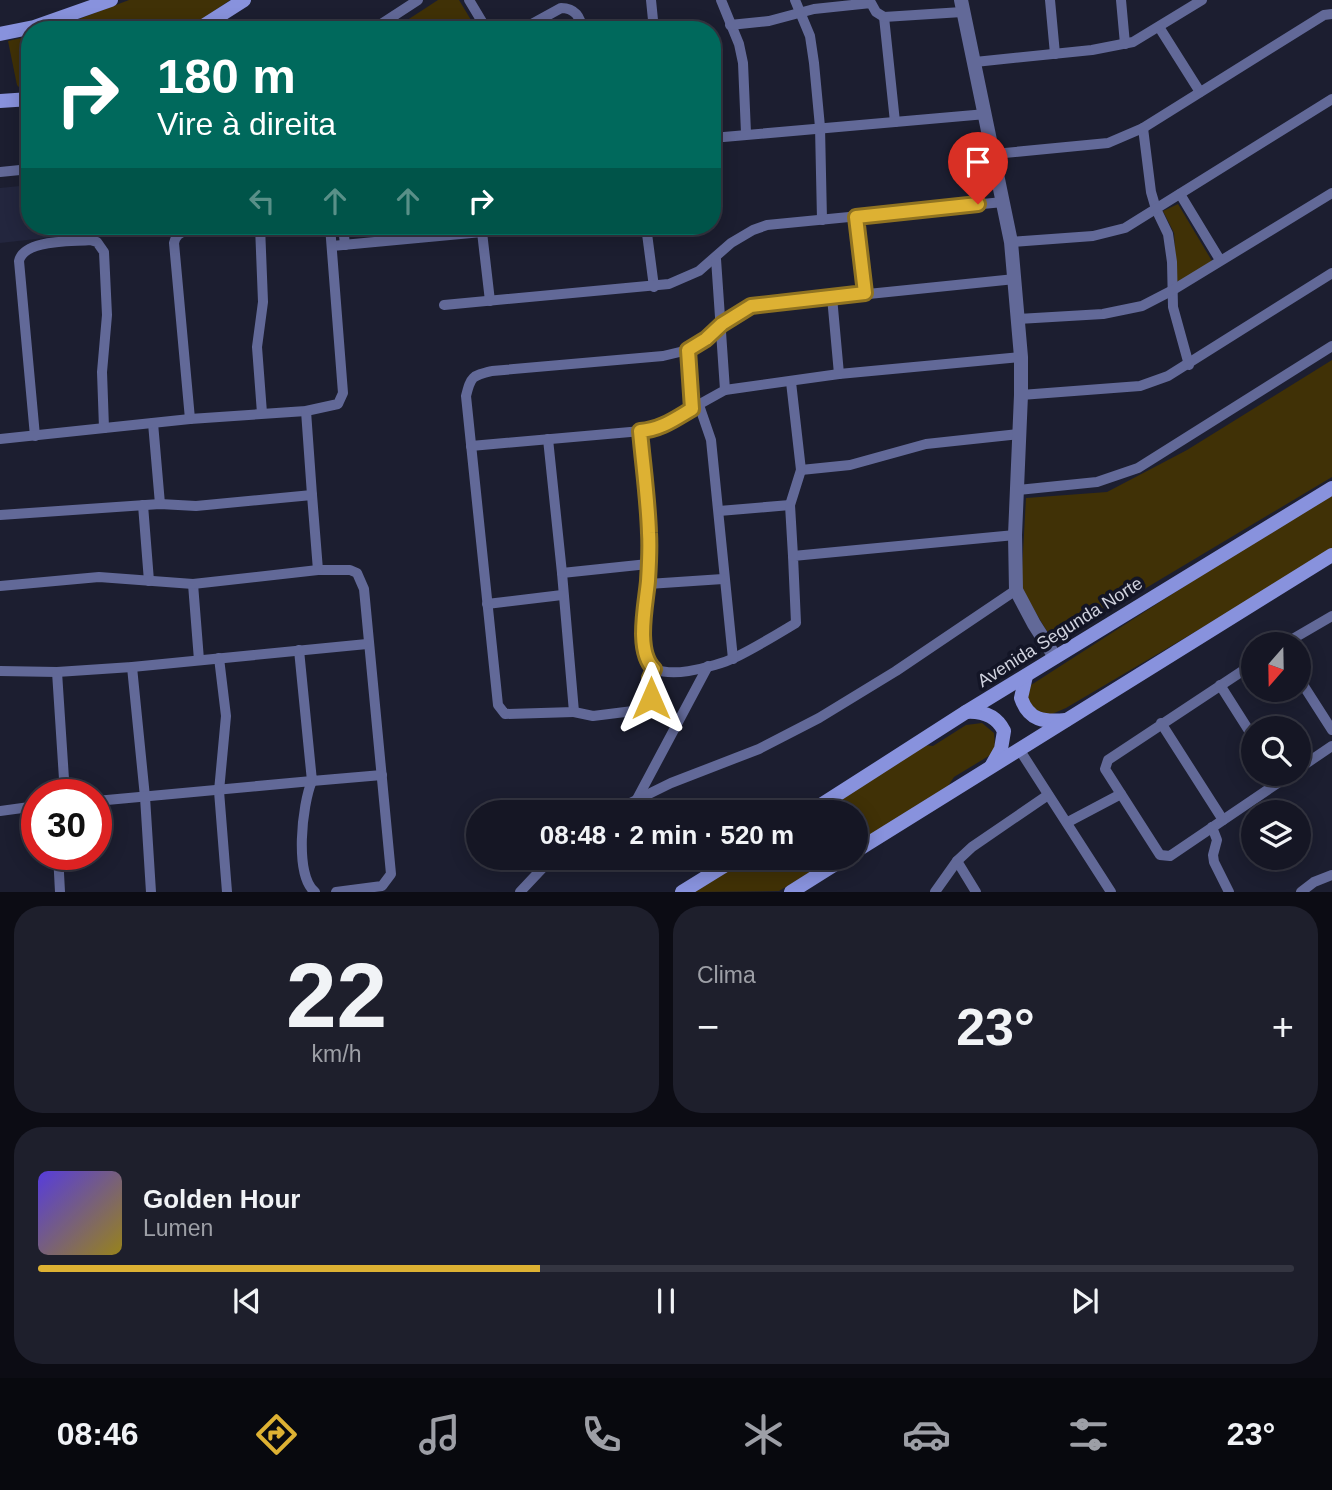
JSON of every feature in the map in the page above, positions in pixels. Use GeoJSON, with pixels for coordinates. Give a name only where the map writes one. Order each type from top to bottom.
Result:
{"type":"FeatureCollection","features":[{"type":"Feature","properties":{"kind":"main road"},"geometry":{"type":"LineString","coordinates":[[51,21],[111,0]]}},
{"type":"Feature","properties":{"kind":"main road"},"geometry":{"type":"LineString","coordinates":[[211,21],[244,0]]}},
{"type":"Feature","properties":{"kind":"main road"},"geometry":{"type":"LineString","coordinates":[[0,34],[21,30]]}},
{"type":"Feature","properties":{"kind":"main road"},"geometry":{"type":"LineString","coordinates":[[0,101],[21,100]]}},
{"type":"Feature","properties":{"kind":"main road","name":"Avenida Segunda Norte"},"geometry":{"type":"LineString","coordinates":[[829,800],[966,712],[1332,488]]}},
{"type":"Feature","properties":{"kind":"main road"},"geometry":{"type":"LineString","coordinates":[[868,843],[1332,555]]}},
{"type":"Feature","properties":{"kind":"main road"},"geometry":{"type":"LineString","coordinates":[[1026,676],[1021,698],[1029,714],[1045,721],[1067,720]]}},
{"type":"Feature","properties":{"kind":"main road"},"geometry":{"type":"LineString","coordinates":[[966,712],[987,714],[995,718],[1004,731],[1001,749],[991,766]]}},
{"type":"Feature","properties":{"kind":"main road"},"geometry":{"type":"LineString","coordinates":[[682,891],[717,870]]}},
{"type":"Feature","properties":{"kind":"main road"},"geometry":{"type":"LineString","coordinates":[[791,891],[825,870]]}},
{"type":"Feature","properties":{"kind":"street"},"geometry":{"type":"LineString","coordinates":[[386,21],[418,0]]}},
{"type":"Feature","properties":{"kind":"street"},"geometry":{"type":"LineString","coordinates":[[469,0],[482,21]]}},
{"type":"Feature","properties":{"kind":"street"},"geometry":{"type":"LineString","coordinates":[[651,0],[652,21]]}},
{"type":"Feature","properties":{"kind":"street"},"geometry":{"type":"LineString","coordinates":[[722,0],[739,44],[743,63],[746,134]]}},
{"type":"Feature","properties":{"kind":"street"},"geometry":{"type":"LineString","coordinates":[[795,0],[810,36],[820,127],[822,220]]}},
{"type":"Feature","properties":{"kind":"street"},"geometry":{"type":"LineString","coordinates":[[1050,0],[1055,54]]}},
{"type":"Feature","properties":{"kind":"street"},"geometry":{"type":"LineString","coordinates":[[1121,0],[1125,44]]}},
{"type":"Feature","properties":{"kind":"street"},"geometry":{"type":"LineString","coordinates":[[730,25],[769,21],[814,9],[871,2],[876,12],[884,17],[961,6],[994,153],[1011,242],[1015,279],[1021,395],[1015,535],[1016,590],[1055,657]]}},
{"type":"Feature","properties":{"kind":"street"},"geometry":{"type":"LineString","coordinates":[[975,62],[1125,44],[1142,38],[1196,2]]}},
{"type":"Feature","properties":{"kind":"street"},"geometry":{"type":"LineString","coordinates":[[538,21],[561,8],[574,11],[579,21]]}},
{"type":"Feature","properties":{"kind":"street"},"geometry":{"type":"LineString","coordinates":[[994,153],[1108,143],[1143,128],[1324,15],[1332,15]]}},
{"type":"Feature","properties":{"kind":"street"},"geometry":{"type":"LineString","coordinates":[[884,17],[895,122]]}},
{"type":"Feature","properties":{"kind":"street"},"geometry":{"type":"LineString","coordinates":[[1159,27],[1200,92]]}},
{"type":"Feature","properties":{"kind":"street"},"geometry":{"type":"LineString","coordinates":[[1011,242],[1110,232],[1125,228],[1332,99]]}},
{"type":"Feature","properties":{"kind":"street"},"geometry":{"type":"LineString","coordinates":[[721,137],[986,114]]}},
{"type":"Feature","properties":{"kind":"street"},"geometry":{"type":"LineString","coordinates":[[1143,128],[1149,183],[1156,209],[1168,234],[1173,307],[1189,365]]}},
{"type":"Feature","properties":{"kind":"street"},"geometry":{"type":"LineString","coordinates":[[0,172],[21,170]]}},
{"type":"Feature","properties":{"kind":"street"},"geometry":{"type":"LineString","coordinates":[[1018,319],[1103,314],[1142,306],[1332,193]]}},
{"type":"Feature","properties":{"kind":"street"},"geometry":{"type":"LineString","coordinates":[[1180,194],[1220,260]]}},
{"type":"Feature","properties":{"kind":"street"},"geometry":{"type":"LineString","coordinates":[[444,305],[654,287],[684,279],[716,259],[731,243],[753,230],[776,224],[1003,202]]}},
{"type":"Feature","properties":{"kind":"street"},"geometry":{"type":"LineString","coordinates":[[856,217],[865,293]]}},
{"type":"Feature","properties":{"kind":"street"},"geometry":{"type":"LineString","coordinates":[[178,235],[190,419]]}},
{"type":"Feature","properties":{"kind":"street"},"geometry":{"type":"LineString","coordinates":[[260,235],[263,302],[257,347],[262,413]]}},
{"type":"Feature","properties":{"kind":"street"},"geometry":{"type":"LineString","coordinates":[[0,439],[190,419],[306,411],[338,404],[343,393],[331,235]]}},
{"type":"Feature","properties":{"kind":"street"},"geometry":{"type":"LineString","coordinates":[[344,235],[345,245]]}},
{"type":"Feature","properties":{"kind":"street"},"geometry":{"type":"LineString","coordinates":[[332,246],[450,235]]}},
{"type":"Feature","properties":{"kind":"street"},"geometry":{"type":"LineString","coordinates":[[482,235],[490,301]]}},
{"type":"Feature","properties":{"kind":"street"},"geometry":{"type":"LineString","coordinates":[[647,235],[654,287]]}},
{"type":"Feature","properties":{"kind":"street"},"geometry":{"type":"LineString","coordinates":[[35,436],[19,261],[24,250],[33,246],[90,240],[97,242],[104,252],[107,315],[102,372],[104,428]]}},
{"type":"Feature","properties":{"kind":"street"},"geometry":{"type":"LineString","coordinates":[[716,259],[725,390]]}},
{"type":"Feature","properties":{"kind":"street"},"geometry":{"type":"LineString","coordinates":[[1021,395],[1140,386],[1168,376],[1332,273]]}},
{"type":"Feature","properties":{"kind":"street"},"geometry":{"type":"LineString","coordinates":[[654,669],[650,678],[650,705],[641,710],[593,716],[574,712],[505,714],[499,709],[471,446],[467,396],[470,380],[475,375],[577,362],[663,356],[688,350],[751,306],[1015,279]]}},
{"type":"Feature","properties":{"kind":"street"},"geometry":{"type":"LineString","coordinates":[[832,297],[839,374]]}},
{"type":"Feature","properties":{"kind":"street"},"geometry":{"type":"LineString","coordinates":[[1018,490],[1097,482],[1138,468],[1332,346]]}},
{"type":"Feature","properties":{"kind":"street"},"geometry":{"type":"LineString","coordinates":[[688,350],[696,407],[711,440],[733,659]]}},
{"type":"Feature","properties":{"kind":"street"},"geometry":{"type":"LineString","coordinates":[[471,446],[653,430],[725,390],[839,374],[1020,357]]}},
{"type":"Feature","properties":{"kind":"street"},"geometry":{"type":"LineString","coordinates":[[640,431],[649,533],[648,584],[643,602],[647,660],[654,669],[669,672],[694,670],[733,659],[796,623],[790,505],[801,470],[792,382]]}},
{"type":"Feature","properties":{"kind":"street"},"geometry":{"type":"LineString","coordinates":[[306,411],[318,570]]}},
{"type":"Feature","properties":{"kind":"street"},"geometry":{"type":"LineString","coordinates":[[153,423],[160,504]]}},
{"type":"Feature","properties":{"kind":"street"},"geometry":{"type":"LineString","coordinates":[[801,470],[850,465],[926,444],[1019,434]]}},
{"type":"Feature","properties":{"kind":"street"},"geometry":{"type":"LineString","coordinates":[[548,439],[574,712]]}},
{"type":"Feature","properties":{"kind":"street"},"geometry":{"type":"LineString","coordinates":[[0,515],[160,504],[196,506],[312,495]]}},
{"type":"Feature","properties":{"kind":"street"},"geometry":{"type":"LineString","coordinates":[[143,505],[149,582]]}},
{"type":"Feature","properties":{"kind":"street"},"geometry":{"type":"LineString","coordinates":[[719,511],[790,505]]}},
{"type":"Feature","properties":{"kind":"street"},"geometry":{"type":"LineString","coordinates":[[793,556],[1015,535]]}},
{"type":"Feature","properties":{"kind":"street"},"geometry":{"type":"LineString","coordinates":[[562,573],[648,564]]}},
{"type":"Feature","properties":{"kind":"street"},"geometry":{"type":"LineString","coordinates":[[0,586],[99,577],[193,584],[318,570],[350,570],[357,573],[364,589],[367,644],[391,874],[382,886],[336,891]]}},
{"type":"Feature","properties":{"kind":"street"},"geometry":{"type":"LineString","coordinates":[[648,584],[723,579]]}},
{"type":"Feature","properties":{"kind":"street"},"geometry":{"type":"LineString","coordinates":[[193,584],[199,660]]}},
{"type":"Feature","properties":{"kind":"street"},"geometry":{"type":"LineString","coordinates":[[637,799],[713,765],[759,750],[819,718],[896,671],[1016,590]]}},
{"type":"Feature","properties":{"kind":"street"},"geometry":{"type":"LineString","coordinates":[[487,604],[562,595]]}},
{"type":"Feature","properties":{"kind":"street"},"geometry":{"type":"LineString","coordinates":[[1305,632],[1332,616]]}},
{"type":"Feature","properties":{"kind":"street"},"geometry":{"type":"LineString","coordinates":[[0,671],[57,672],[132,667],[367,644]]}},
{"type":"Feature","properties":{"kind":"street"},"geometry":{"type":"LineString","coordinates":[[299,650],[312,782],[306,796],[301,842],[308,884],[315,891]]}},
{"type":"Feature","properties":{"kind":"street"},"geometry":{"type":"LineString","coordinates":[[219,658],[226,716],[219,791],[227,891]]}},
{"type":"Feature","properties":{"kind":"street"},"geometry":{"type":"LineString","coordinates":[[637,799],[708,666]]}},
{"type":"Feature","properties":{"kind":"street"},"geometry":{"type":"LineString","coordinates":[[132,667],[151,891]]}},
{"type":"Feature","properties":{"kind":"street"},"geometry":{"type":"LineString","coordinates":[[57,672],[64,779]]}},
{"type":"Feature","properties":{"kind":"street"},"geometry":{"type":"LineString","coordinates":[[1241,672],[1105,763],[1105,769],[1160,855],[1170,856],[1266,786]]}},
{"type":"Feature","properties":{"kind":"street"},"geometry":{"type":"LineString","coordinates":[[1220,685],[1241,718]]}},
{"type":"Feature","properties":{"kind":"street"},"geometry":{"type":"LineString","coordinates":[[1311,697],[1332,730]]}},
{"type":"Feature","properties":{"kind":"street"},"geometry":{"type":"LineString","coordinates":[[1161,723],[1223,820]]}},
{"type":"Feature","properties":{"kind":"street"},"geometry":{"type":"LineString","coordinates":[[1311,760],[1332,746]]}},
{"type":"Feature","properties":{"kind":"street"},"geometry":{"type":"LineString","coordinates":[[1019,749],[1111,891]]}},
{"type":"Feature","properties":{"kind":"street"},"geometry":{"type":"LineString","coordinates":[[112,800],[382,775]]}},
{"type":"Feature","properties":{"kind":"street"},"geometry":{"type":"LineString","coordinates":[[1068,822],[1121,794]]}},
{"type":"Feature","properties":{"kind":"street"},"geometry":{"type":"LineString","coordinates":[[935,891],[972,847],[1048,795]]}},
{"type":"Feature","properties":{"kind":"street"},"geometry":{"type":"LineString","coordinates":[[0,811],[21,808]]}},
{"type":"Feature","properties":{"kind":"street"},"geometry":{"type":"LineString","coordinates":[[1212,828],[1217,840],[1213,855],[1214,865],[1229,891]]}},
{"type":"Feature","properties":{"kind":"street"},"geometry":{"type":"LineString","coordinates":[[957,862],[976,891]]}},
{"type":"Feature","properties":{"kind":"street"},"geometry":{"type":"LineString","coordinates":[[59,870],[60,891]]}},
{"type":"Feature","properties":{"kind":"street"},"geometry":{"type":"LineString","coordinates":[[520,891],[540,870]]}},
{"type":"Feature","properties":{"kind":"street"},"geometry":{"type":"LineString","coordinates":[[1301,891],[1314,881],[1332,875]]}},
{"type":"Feature","properties":{"kind":"shaded area"},"geometry":{"type":"Polygon","coordinates":[[[129,0],[230,0],[200,21],[74,21],[129,0]]]}},
{"type":"Feature","properties":{"kind":"shaded area"},"geometry":{"type":"Polygon","coordinates":[[[438,0],[459,0],[472,21],[406,21],[438,0]]]}},
{"type":"Feature","properties":{"kind":"shaded area"},"geometry":{"type":"Polygon","coordinates":[[[21,38],[21,90],[17,85],[8,41],[21,38]]]}},
{"type":"Feature","properties":{"kind":"shaded area"},"geometry":{"type":"Polygon","coordinates":[[[21,186],[21,235],[54,237],[0,243],[0,188],[21,186]]]}},
{"type":"Feature","properties":{"kind":"shaded area"},"geometry":{"type":"Polygon","coordinates":[[[1178,204],[1212,261],[1177,284],[1174,233],[1163,211],[1178,204]]]}},
{"type":"Feature","properties":{"kind":"shaded area"},"geometry":{"type":"Polygon","coordinates":[[[1332,360],[1332,477],[1054,643],[1021,588],[1026,498],[1107,492],[1187,450],[1332,360]]]}},
{"type":"Feature","properties":{"kind":"shaded area"},"geometry":{"type":"Polygon","coordinates":[[[1332,491],[1332,551],[1066,708],[1045,717],[1033,711],[1027,701],[1031,685],[1332,491]]]}},
{"type":"Feature","properties":{"kind":"shaded area"},"geometry":{"type":"Polygon","coordinates":[[[982,723],[994,733],[995,747],[992,754],[954,777],[948,786],[868,836],[868,800],[836,800],[924,745],[933,746],[966,725],[982,723]]]}},
{"type":"Feature","properties":{"kind":"shaded area"},"geometry":{"type":"Polygon","coordinates":[[[725,870],[814,870],[779,891],[690,892],[725,870]]]}},
{"type":"Feature","properties":{"kind":"route"},"geometry":{"type":"LineString","coordinates":[[651,698],[650,678],[654,669],[647,660],[643,622],[643,602],[648,584],[649,533],[640,431],[665,425],[692,409],[688,350],[751,306],[865,293],[856,217],[978,204]]}}]}
